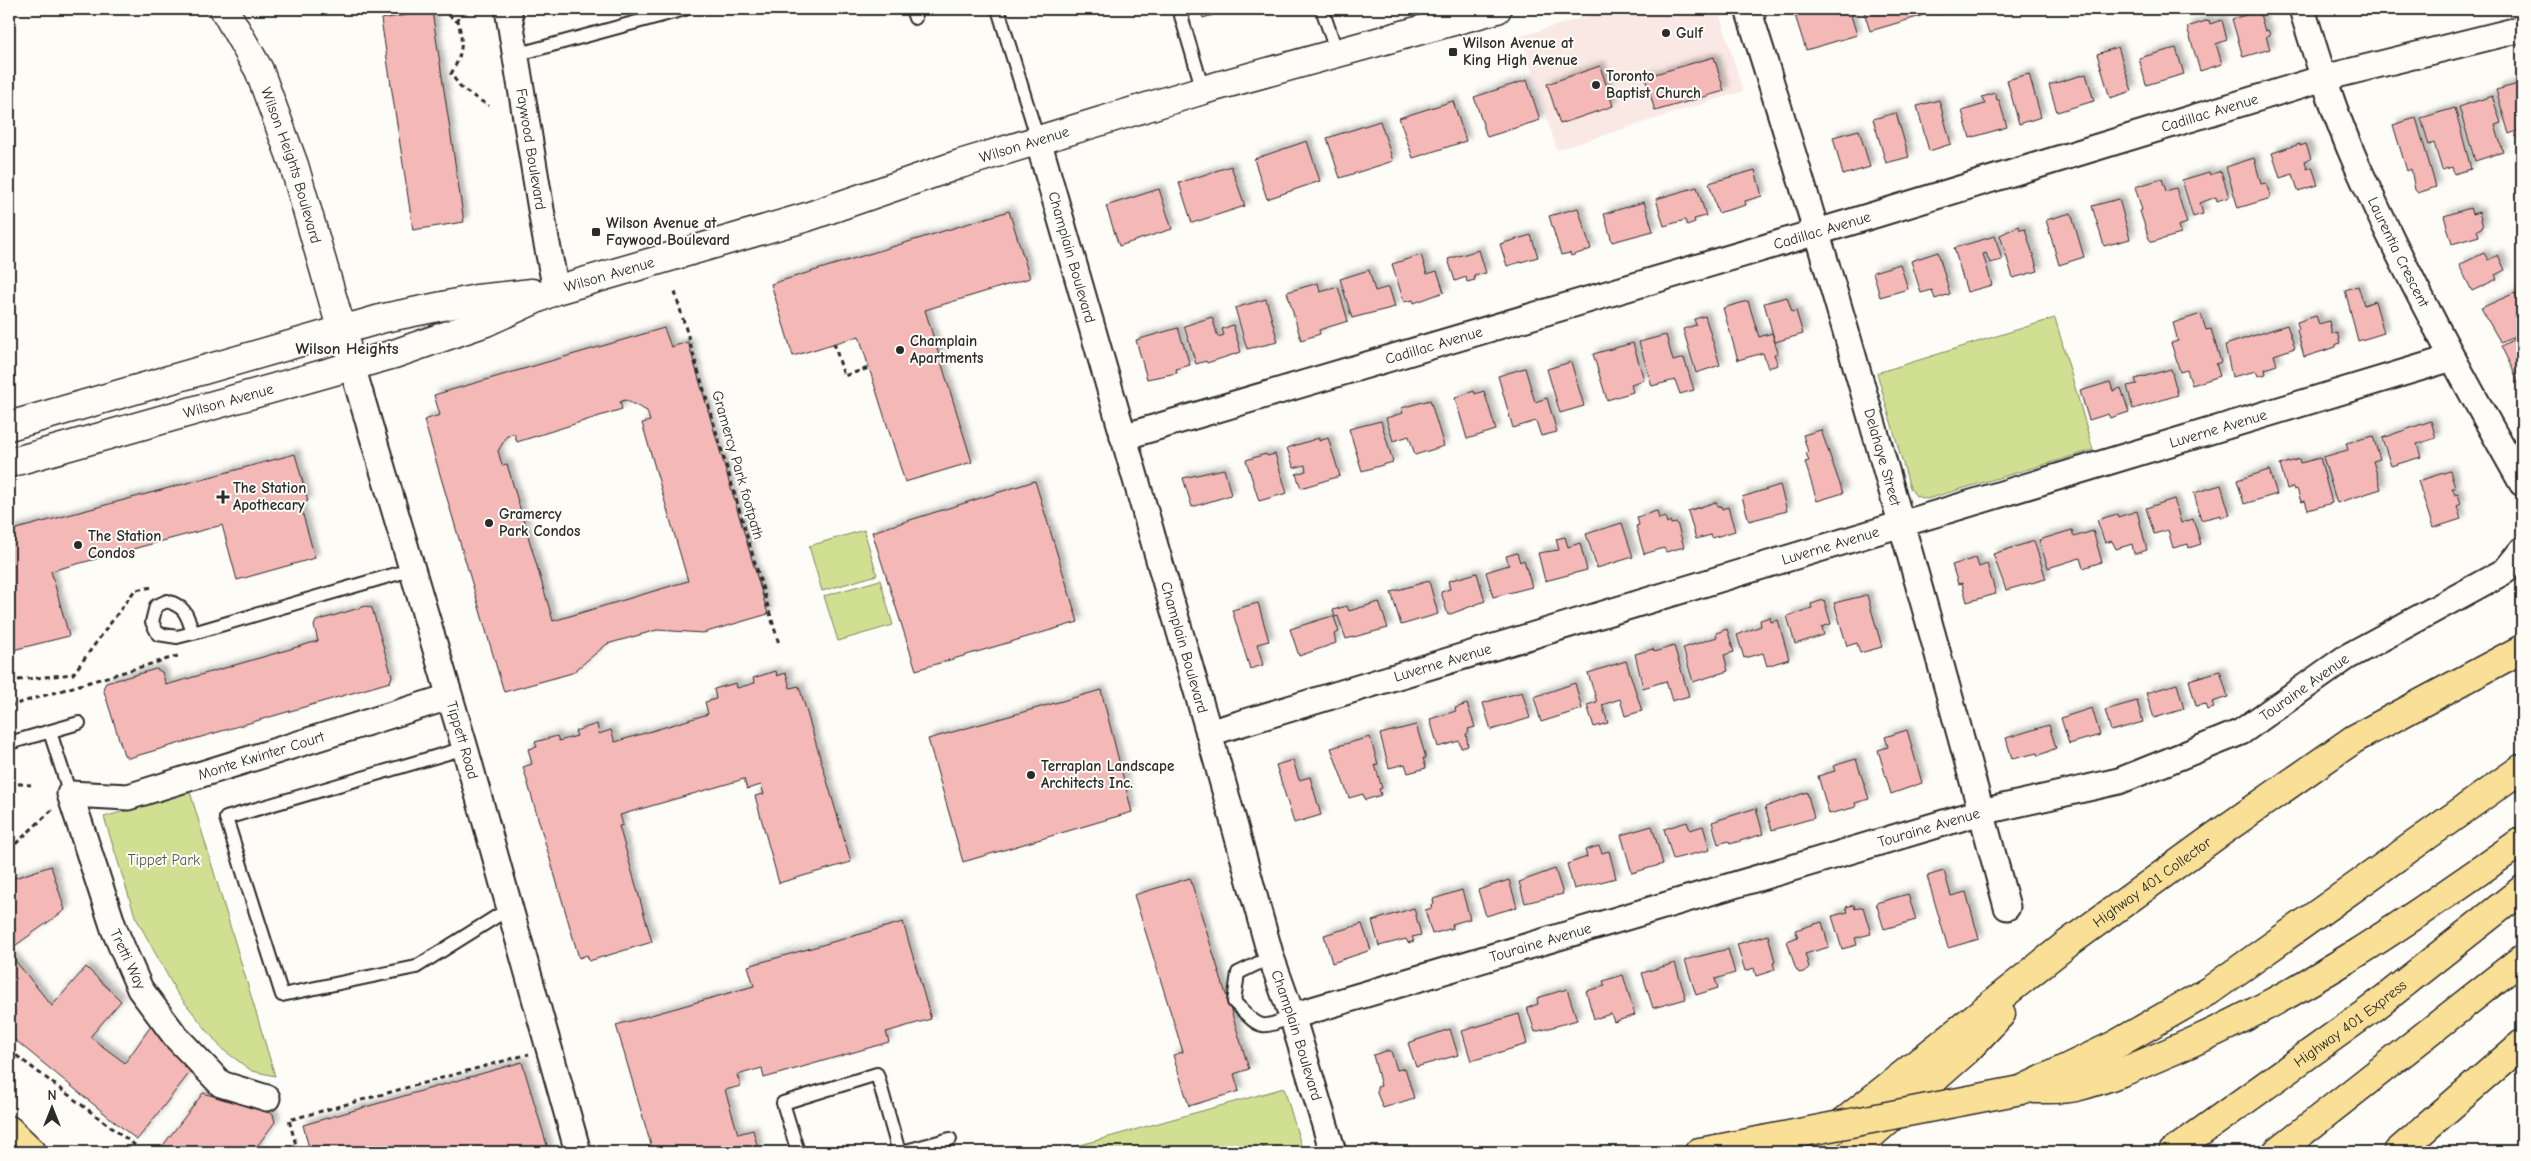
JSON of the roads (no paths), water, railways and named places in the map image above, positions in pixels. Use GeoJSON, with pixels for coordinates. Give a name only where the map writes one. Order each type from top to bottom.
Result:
{"type":"FeatureCollection","features":[{"type":"Feature","properties":{"kind":"highway","name":"Highway 401 Collector"},"geometry":{"type":"LineString","coordinates":[[1806,1152],[2067,944],[2354,739],[2522,649]]}},
{"type":"Feature","properties":{"kind":"highway"},"geometry":{"type":"LineString","coordinates":[[2021,1090],[2115,1045],[2209,992],[2522,768]]}},
{"type":"Feature","properties":{"kind":"highway"},"geometry":{"type":"LineString","coordinates":[[1708,1150],[2021,1090],[2075,1087],[2146,1062],[2249,1016],[2317,979],[2380,939],[2522,840]]}},
{"type":"Feature","properties":{"kind":"highway","name":"Highway 401 Express"},"geometry":{"type":"LineString","coordinates":[[2173,1152],[2372,1008],[2522,890]]}},
{"type":"Feature","properties":{"kind":"highway"},"geometry":{"type":"LineString","coordinates":[[1852,1152],[1966,1051],[2067,944]]}},
{"type":"Feature","properties":{"kind":"highway"},"geometry":{"type":"LineString","coordinates":[[2276,1152],[2522,959]]}},
{"type":"Feature","properties":{"kind":"highway"},"geometry":{"type":"LineString","coordinates":[[2398,1152],[2521,1045]]}},
{"type":"Feature","properties":{"kind":"highway"},"geometry":{"type":"LineString","coordinates":[[2421,1152],[2521,1045]]}},
{"type":"Feature","properties":{"kind":"main road","name":"Wilson Heights Boulevard"},"geometry":{"type":"LineString","coordinates":[[224,9],[259,70],[266,88],[294,165],[342,329]]}},
{"type":"Feature","properties":{"kind":"main road","name":"Wilson Avenue"},"geometry":{"type":"LineString","coordinates":[[9,462],[352,366],[486,322],[556,290],[807,217],[960,164],[1038,140],[1203,90],[1336,53],[1431,18],[1496,9]]}},
{"type":"Feature","properties":{"kind":"main road","name":"Wilson Avenue"},"geometry":{"type":"LineString","coordinates":[[9,426],[342,329],[477,299],[556,290]]}},
{"type":"Feature","properties":{"kind":"main road","name":"Tippett Road"},"geometry":{"type":"LineString","coordinates":[[342,329],[352,366]]}},
{"type":"Feature","properties":{"kind":"street","name":"Faywood Boulevard"},"geometry":{"type":"LineString","coordinates":[[508,9],[556,290]]}},
{"type":"Feature","properties":{"kind":"street","name":"Delahaye Street"},"geometry":{"type":"LineString","coordinates":[[1748,9],[1818,232],[1902,522],[2007,907]]}},
{"type":"Feature","properties":{"kind":"street","name":"Laurentia Crescent"},"geometry":{"type":"LineString","coordinates":[[2302,9],[2324,78],[2356,162],[2452,358],[2522,483]]}},
{"type":"Feature","properties":{"kind":"street","name":"Cadillac Avenue"},"geometry":{"type":"LineString","coordinates":[[1122,437],[1818,232],[2324,78],[2522,28]]}},
{"type":"Feature","properties":{"kind":"street","name":"Champlain Boulevard"},"geometry":{"type":"LineString","coordinates":[[1038,140],[1122,437],[1209,733],[1271,957],[1292,1016],[1333,1152]]}},
{"type":"Feature","properties":{"kind":"street","name":"Luverne Avenue"},"geometry":{"type":"LineString","coordinates":[[1209,733],[1902,522],[2452,358]]}},
{"type":"Feature","properties":{"kind":"street","name":"Tippett Road"},"geometry":{"type":"LineString","coordinates":[[352,366],[464,748],[578,1152]]}},
{"type":"Feature","properties":{"kind":"street","name":"Touraine Avenue"},"geometry":{"type":"LineString","coordinates":[[1292,1016],[1981,812],[2119,781],[2240,732],[2347,657],[2505,571],[2522,550]]}},
{"type":"Feature","properties":{"kind":"street","name":"Monte Kwinter Court"},"geometry":{"type":"LineString","coordinates":[[70,794],[128,797],[448,697]]}},
{"type":"Feature","properties":{"kind":"street","name":"Tretti Way"},"geometry":{"type":"LineString","coordinates":[[70,794],[114,929],[140,989],[176,1037],[221,1084],[267,1098]]}},
{"type":"Feature","properties":{"kind":"lane"},"geometry":{"type":"LineString","coordinates":[[515,55],[685,9]]}},
{"type":"Feature","properties":{"kind":"lane"},"geometry":{"type":"LineString","coordinates":[[998,9],[1038,140]]}},
{"type":"Feature","properties":{"kind":"lane"},"geometry":{"type":"LineString","coordinates":[[1179,9],[1203,90]]}},
{"type":"Feature","properties":{"kind":"lane"},"geometry":{"type":"LineString","coordinates":[[1322,9],[1336,53]]}},
{"type":"Feature","properties":{"kind":"lane"},"geometry":{"type":"LineString","coordinates":[[193,633],[188,616],[180,605],[167,601],[156,606],[152,622],[158,634],[177,638],[411,570]]}},
{"type":"Feature","properties":{"kind":"lane"},"geometry":{"type":"LineString","coordinates":[[9,743],[80,723]]}},
{"type":"Feature","properties":{"kind":"lane"},"geometry":{"type":"LineString","coordinates":[[50,732],[70,794]]}},
{"type":"Feature","properties":{"kind":"lane"},"geometry":{"type":"LineString","coordinates":[[464,748],[226,818],[282,995],[416,967],[510,908]]}},
{"type":"Feature","properties":{"kind":"lane"},"geometry":{"type":"LineString","coordinates":[[1271,957],[1238,973],[1234,1002],[1257,1025],[1270,1026],[1292,1016]]}},
{"type":"Feature","properties":{"kind":"lane"},"geometry":{"type":"LineString","coordinates":[[798,1152],[783,1104],[877,1074],[901,1152],[950,1139]]}},
{"type":"Feature","properties":{"kind":"place","name":"Gulf"},"geometry":{"type":"Point","coordinates":[1666,33]}},
{"type":"Feature","properties":{"kind":"place","name":"Wilson Avenue at King High Avenue"},"geometry":{"type":"Point","coordinates":[1453,52]}},
{"type":"Feature","properties":{"kind":"place","name":"Toronto Baptist Church"},"geometry":{"type":"Point","coordinates":[1596,85]}},
{"type":"Feature","properties":{"kind":"place","name":"Wilson Avenue at Faywood Boulevard"},"geometry":{"type":"Point","coordinates":[596,232]}},
{"type":"Feature","properties":{"kind":"place","name":"Champlain Apartments"},"geometry":{"type":"Point","coordinates":[900,350]}},
{"type":"Feature","properties":{"kind":"place","name":"The Station Apothecary"},"geometry":{"type":"Point","coordinates":[223,497]}},
{"type":"Feature","properties":{"kind":"place","name":"Gramercy Park Condos"},"geometry":{"type":"Point","coordinates":[489,523]}},
{"type":"Feature","properties":{"kind":"place","name":"The Station Condos"},"geometry":{"type":"Point","coordinates":[78,545]}},
{"type":"Feature","properties":{"kind":"place","name":"Terraplan Landscape Architects Inc."},"geometry":{"type":"Point","coordinates":[1031,775]}},
{"type":"Feature","properties":{"kind":"district","name":"Wilson Heights"},"geometry":{"type":"Point","coordinates":[347,348]}},
{"type":"Feature","properties":{"kind":"park label","name":"Tippet Park"},"geometry":{"type":"Point","coordinates":[164,860]}}]}
